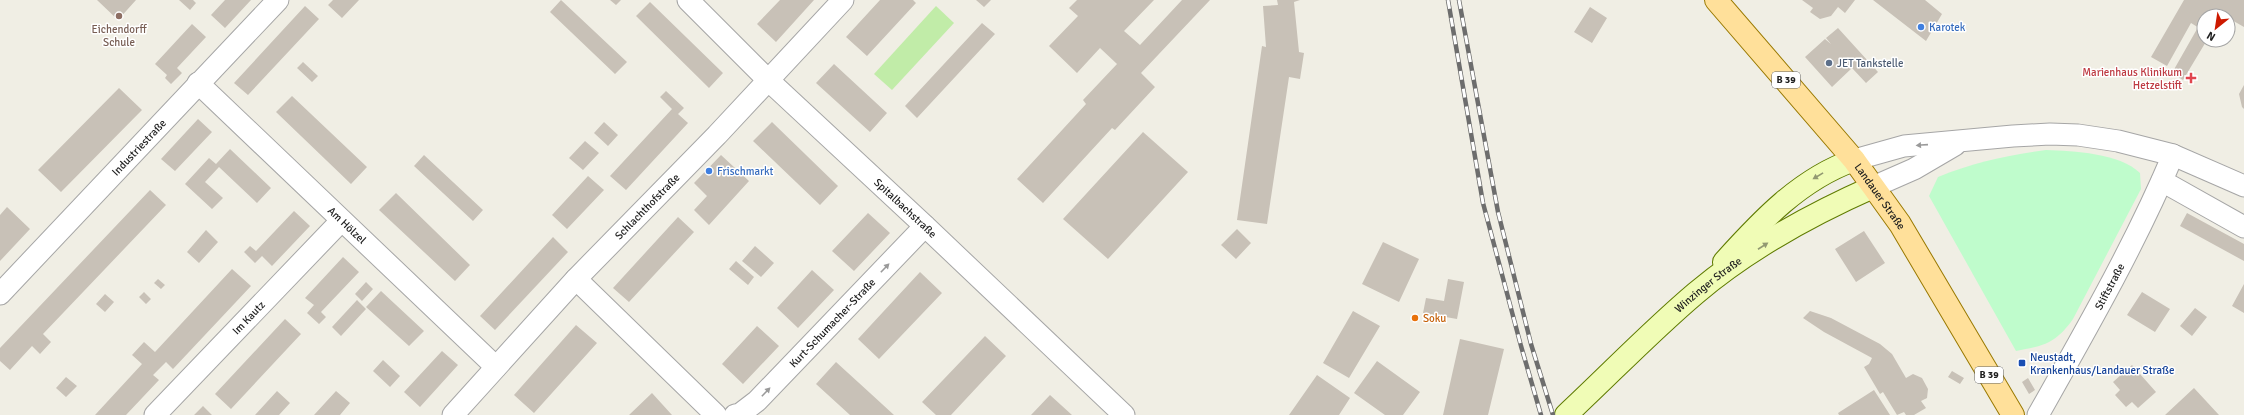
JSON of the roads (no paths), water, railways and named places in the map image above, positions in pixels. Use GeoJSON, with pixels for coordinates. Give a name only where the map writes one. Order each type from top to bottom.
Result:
{"type":"FeatureCollection","features":[{"type":"Feature","properties":{"kind":"main road","name":"Landauer Straße"},"geometry":{"type":"LineString","coordinates":[[1716,0],[1854,160],[1910,239],[2013,415]]}},
{"type":"Feature","properties":{"kind":"street","name":"Industriestraße"},"geometry":{"type":"LineString","coordinates":[[0,294],[278,0]]}},
{"type":"Feature","properties":{"kind":"street","name":"Spitalbachstraße"},"geometry":{"type":"LineString","coordinates":[[688,0],[768,80],[926,226],[1124,415]]}},
{"type":"Feature","properties":{"kind":"street","name":"Schlachthofstraße"},"geometry":{"type":"LineString","coordinates":[[454,415],[576,279],[843,0]]}},
{"type":"Feature","properties":{"kind":"street","name":"Am Hölzel"},"geometry":{"type":"LineString","coordinates":[[198,83],[341,221],[496,367]]}},
{"type":"Feature","properties":{"kind":"street"},"geometry":{"type":"LineString","coordinates":[[1697,292],[1758,224],[1790,197],[1824,172],[1854,160],[1904,146],[2014,136],[2064,134],[2118,141],[2173,155],[2244,186]]}},
{"type":"Feature","properties":{"kind":"street"},"geometry":{"type":"LineString","coordinates":[[1873,187],[1914,169],[1961,142]]}},
{"type":"Feature","properties":{"kind":"street","name":"Stiftstraße"},"geometry":{"type":"LineString","coordinates":[[2038,415],[2085,332],[2162,181],[2173,155]]}},
{"type":"Feature","properties":{"kind":"street"},"geometry":{"type":"LineString","coordinates":[[2162,181],[2244,227]]}},
{"type":"Feature","properties":{"kind":"street","name":"Winzinger Straße"},"geometry":{"type":"LineString","coordinates":[[1566,415],[1697,292],[1786,231],[1822,210],[1873,187]]}},
{"type":"Feature","properties":{"kind":"street","name":"Im Kautz"},"geometry":{"type":"LineString","coordinates":[[156,415],[341,221]]}},
{"type":"Feature","properties":{"kind":"street","name":"Kurt-Schumacher-Straße"},"geometry":{"type":"LineString","coordinates":[[735,415],[740,414],[757,402],[926,226]]}},
{"type":"Feature","properties":{"kind":"street"},"geometry":{"type":"LineString","coordinates":[[576,279],[716,415]]}},
{"type":"Feature","properties":{"kind":"railway"},"geometry":{"type":"LineString","coordinates":[[1448,0],[1483,203],[1541,415]]}},
{"type":"Feature","properties":{"kind":"railway"},"geometry":{"type":"LineString","coordinates":[[1459,0],[1498,212],[1531,344],[1553,415]]}},
{"type":"Feature","properties":{"kind":"place","name":"Eichendorff Schule"},"geometry":{"type":"Point","coordinates":[119,16]}},
{"type":"Feature","properties":{"kind":"place","name":"Karotek"},"geometry":{"type":"Point","coordinates":[1921,27]}},
{"type":"Feature","properties":{"kind":"place","name":"JET Tankstelle"},"geometry":{"type":"Point","coordinates":[1829,63]}},
{"type":"Feature","properties":{"kind":"place","name":"Marienhaus Klinikum Hetzelstift"},"geometry":{"type":"Point","coordinates":[2191,78]}},
{"type":"Feature","properties":{"kind":"place","name":"Frischmarkt"},"geometry":{"type":"Point","coordinates":[709,171]}},
{"type":"Feature","properties":{"kind":"place","name":"Soku"},"geometry":{"type":"Point","coordinates":[1415,318]}},
{"type":"Feature","properties":{"kind":"place","name":"Neustadt, Krankenhaus/Landauer Straße"},"geometry":{"type":"Point","coordinates":[2022,363]}}]}
